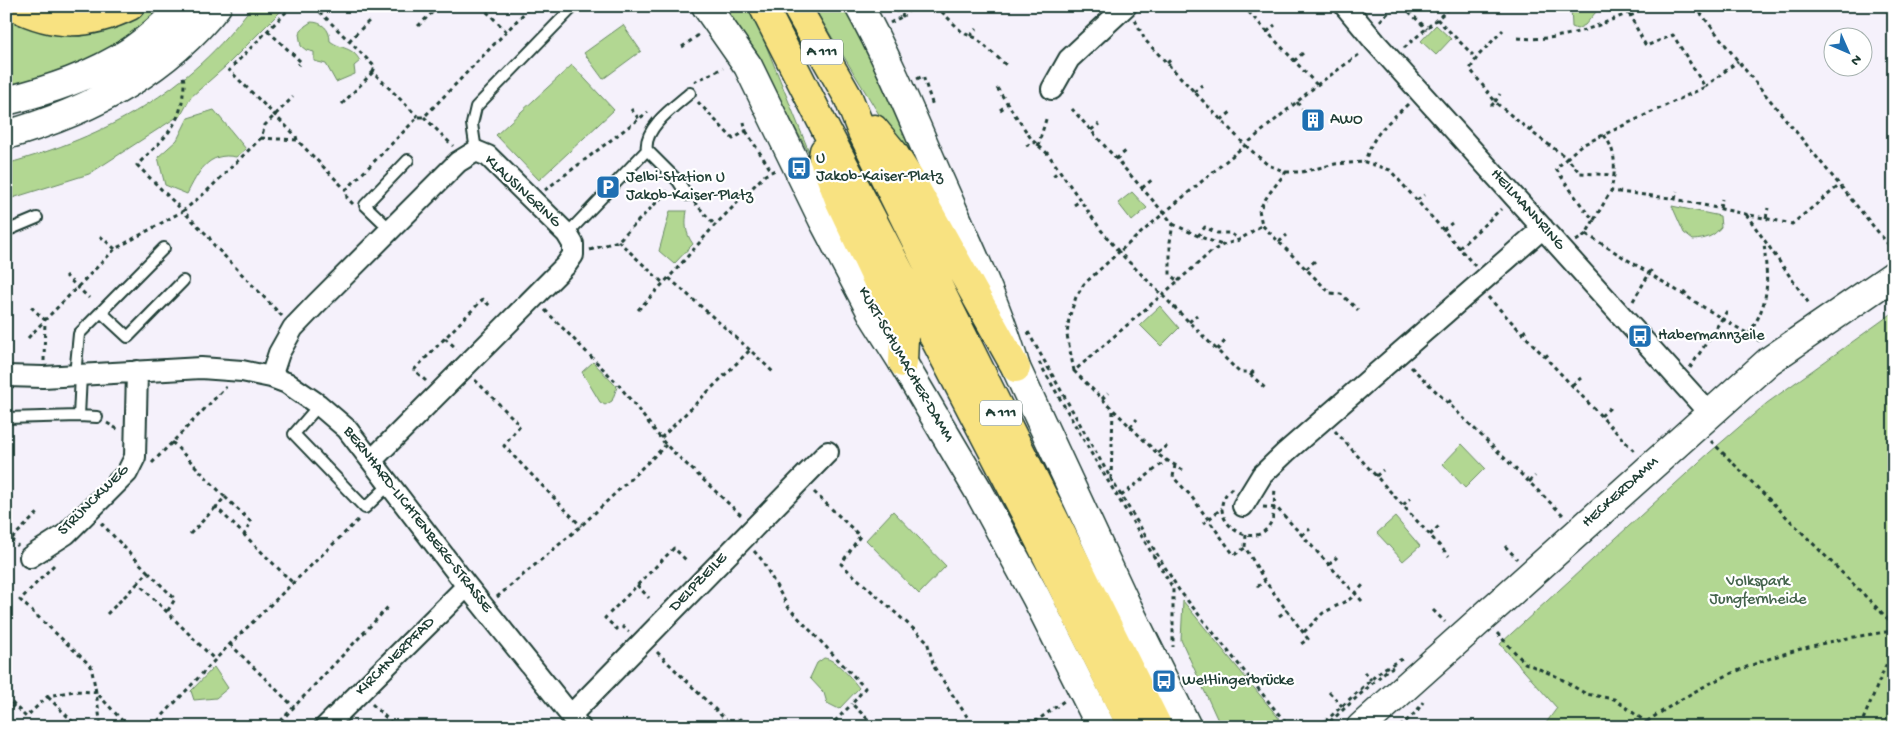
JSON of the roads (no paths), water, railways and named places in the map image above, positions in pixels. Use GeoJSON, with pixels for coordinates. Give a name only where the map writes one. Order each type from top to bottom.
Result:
{"type":"FeatureCollection","features":[{"type":"Feature","properties":{"kind":"highway"},"geometry":{"type":"LineString","coordinates":[[14,6],[47,20],[86,21],[104,17],[130,6]]}},
{"type":"Feature","properties":{"kind":"highway","name":"A 111"},"geometry":{"type":"LineString","coordinates":[[764,6],[827,132],[1029,521],[1132,727]]}},
{"type":"Feature","properties":{"kind":"highway","name":"A 111"},"geometry":{"type":"LineString","coordinates":[[796,6],[848,97],[862,132],[1158,727]]}},
{"type":"Feature","properties":{"kind":"highway"},"geometry":{"type":"LineString","coordinates":[[848,97],[893,152],[912,182],[1016,368]]}},
{"type":"Feature","properties":{"kind":"highway"},"geometry":{"type":"LineString","coordinates":[[827,132],[823,157],[840,202],[904,337],[903,363]]}},
{"type":"Feature","properties":{"kind":"main road"},"geometry":{"type":"LineString","coordinates":[[6,100],[38,93],[79,78],[106,65],[158,31],[183,6]]}},
{"type":"Feature","properties":{"kind":"main road"},"geometry":{"type":"LineString","coordinates":[[6,135],[32,128],[78,110],[127,85],[152,69],[174,51],[217,6]]}},
{"type":"Feature","properties":{"kind":"main road"},"geometry":{"type":"LineString","coordinates":[[858,6],[879,42],[948,198],[1006,333],[1016,368],[1124,600],[1187,727]]}},
{"type":"Feature","properties":{"kind":"main road","name":"KURT-SCHUMACHER-DAMM"},"geometry":{"type":"LineString","coordinates":[[705,18],[748,66],[837,247],[874,317],[978,490],[1036,597],[1100,727]]}},
{"type":"Feature","properties":{"kind":"main road","name":"HECKERDAMM"},"geometry":{"type":"LineString","coordinates":[[1361,727],[1709,426],[1769,361],[1893,262]]}},
{"type":"Feature","properties":{"kind":"street","name":"HEILMANNRING"},"geometry":{"type":"LineString","coordinates":[[1345,6],[1375,42],[1681,381],[1709,426]]}},
{"type":"Feature","properties":{"kind":"street"},"geometry":{"type":"LineString","coordinates":[[1052,89],[1069,59],[1130,11]]}},
{"type":"Feature","properties":{"kind":"street","name":"KLAUSINGRING"},"geometry":{"type":"LineString","coordinates":[[271,376],[279,353],[293,328],[470,154],[488,156],[567,234],[573,244],[573,255],[566,265],[534,298],[372,460]]}},
{"type":"Feature","properties":{"kind":"street"},"geometry":{"type":"LineString","coordinates":[[1243,506],[1262,474],[1542,228]]}},
{"type":"Feature","properties":{"kind":"street","name":"BERNHARD-LICHTENBERG-STRASSE"},"geometry":{"type":"LineString","coordinates":[[6,376],[43,377],[201,368],[242,371],[271,376],[287,383],[320,405],[348,429],[467,586],[576,721]]}},
{"type":"Feature","properties":{"kind":"street","name":"STRÜNCKWEG"},"geometry":{"type":"LineString","coordinates":[[30,557],[66,534],[127,473],[135,457],[137,372]]}},
{"type":"Feature","properties":{"kind":"street","name":"DELPZEILE"},"geometry":{"type":"LineString","coordinates":[[576,721],[754,528],[828,452]]}},
{"type":"Feature","properties":{"kind":"street","name":"KIRCHNERPFAD"},"geometry":{"type":"LineString","coordinates":[[325,727],[467,586]]}},
{"type":"Feature","properties":{"kind":"lane"},"geometry":{"type":"LineString","coordinates":[[470,154],[472,124],[476,107],[574,6]]}},
{"type":"Feature","properties":{"kind":"lane"},"geometry":{"type":"LineString","coordinates":[[687,195],[678,180],[647,150],[646,144],[650,130],[690,93]]}},
{"type":"Feature","properties":{"kind":"lane"},"geometry":{"type":"LineString","coordinates":[[567,234],[647,150]]}},
{"type":"Feature","properties":{"kind":"lane"},"geometry":{"type":"LineString","coordinates":[[391,230],[365,205],[408,160]]}},
{"type":"Feature","properties":{"kind":"lane"},"geometry":{"type":"LineString","coordinates":[[6,231],[37,218]]}},
{"type":"Feature","properties":{"kind":"lane"},"geometry":{"type":"LineString","coordinates":[[79,416],[79,334],[164,248]]}},
{"type":"Feature","properties":{"kind":"lane"},"geometry":{"type":"LineString","coordinates":[[101,312],[128,337],[183,281]]}},
{"type":"Feature","properties":{"kind":"lane"},"geometry":{"type":"LineString","coordinates":[[320,405],[294,434],[365,508],[390,484]]}},
{"type":"Feature","properties":{"kind":"lane"},"geometry":{"type":"LineString","coordinates":[[6,418],[97,416]]}},
{"type":"Feature","properties":{"kind":"place","name":"AWO"},"geometry":{"type":"Point","coordinates":[1313,120]}},
{"type":"Feature","properties":{"kind":"place","name":"U Jakob-Kaiser-Platz"},"geometry":{"type":"Point","coordinates":[799,168]}},
{"type":"Feature","properties":{"kind":"place","name":"Jelbi-Station U Jakob-Kaiser-Platz"},"geometry":{"type":"Point","coordinates":[608,187]}},
{"type":"Feature","properties":{"kind":"place","name":"Habermannzeile"},"geometry":{"type":"Point","coordinates":[1640,336]}},
{"type":"Feature","properties":{"kind":"place","name":"Weltlingerbrücke"},"geometry":{"type":"Point","coordinates":[1164,681]}},
{"type":"Feature","properties":{"kind":"park label","name":"Volkspark Jungfernheide"},"geometry":{"type":"Point","coordinates":[1758,591]}}]}
